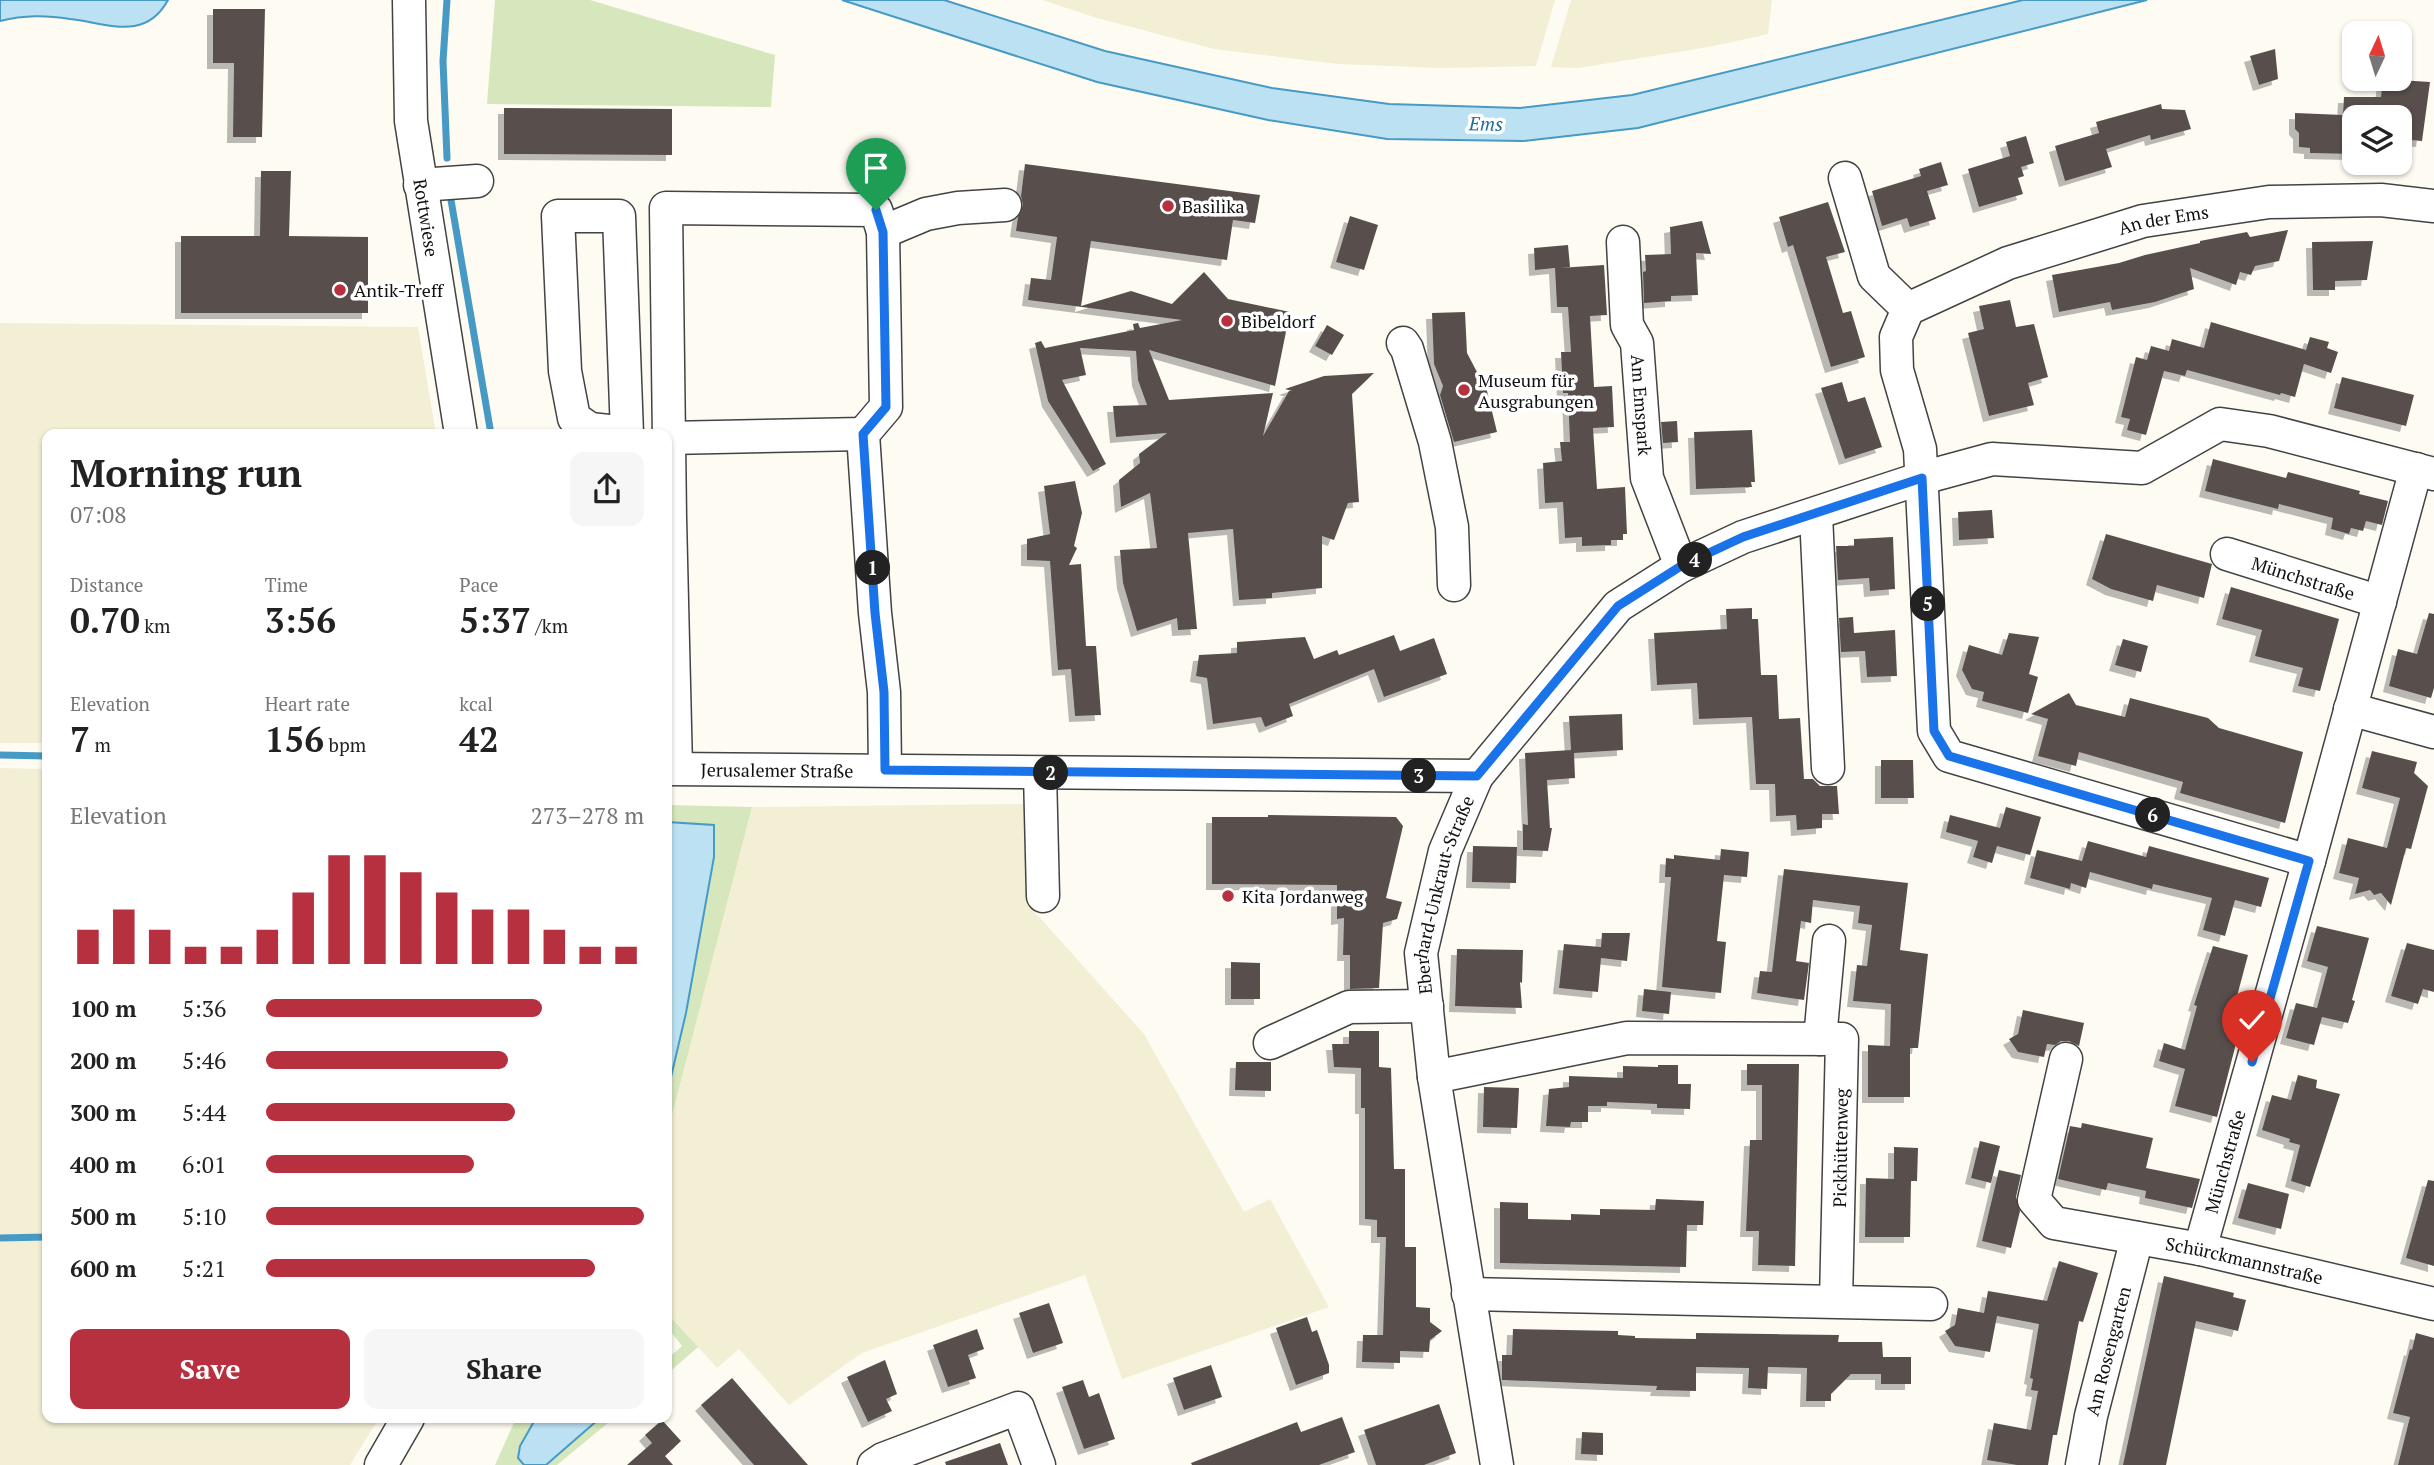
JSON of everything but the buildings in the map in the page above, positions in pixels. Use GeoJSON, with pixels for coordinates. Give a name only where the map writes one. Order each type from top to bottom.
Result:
{"type":"FeatureCollection","features":[{"type":"Feature","properties":{"kind":"street","name":"Rottwiese"},"geometry":{"type":"LineString","coordinates":[[409,0],[411,121],[460,429]]}},
{"type":"Feature","properties":{"kind":"street"},"geometry":{"type":"LineString","coordinates":[[1845,178],[1874,276],[1908,309],[1896,337],[1897,370],[1920,449],[1934,731],[1949,756],[2309,861]]}},
{"type":"Feature","properties":{"kind":"street"},"geometry":{"type":"LineString","coordinates":[[420,185],[477,181]]}},
{"type":"Feature","properties":{"kind":"street","name":"An der Ems"},"geometry":{"type":"LineString","coordinates":[[1908,309],[2008,262],[2143,221],[2269,202],[2381,200],[2434,206]]}},
{"type":"Feature","properties":{"kind":"street"},"geometry":{"type":"LineString","coordinates":[[883,232],[926,214],[958,208],[1005,205]]}},
{"type":"Feature","properties":{"kind":"street"},"geometry":{"type":"LineString","coordinates":[[668,429],[666,208],[876,210],[883,232],[886,407],[863,434],[875,613],[884,692],[885,770]]}},
{"type":"Feature","properties":{"kind":"street"},"geometry":{"type":"LineString","coordinates":[[590,429],[574,418],[565,371],[558,216],[619,216],[627,429]]}},
{"type":"Feature","properties":{"kind":"street","name":"Am Emspark"},"geometry":{"type":"LineString","coordinates":[[1623,242],[1627,325],[1637,343],[1647,478],[1681,566]]}},
{"type":"Feature","properties":{"kind":"street"},"geometry":{"type":"LineString","coordinates":[[1403,344],[1407,349],[1435,442],[1452,527],[1454,584]]}},
{"type":"Feature","properties":{"kind":"street","name":"Eberhard-Unkraut-Straße"},"geometry":{"type":"LineString","coordinates":[[1496,1465],[1434,1077],[1421,953],[1445,850],[1477,776],[1618,606],[1681,566],[1743,537],[1922,478],[1992,458],[2142,468],[2220,424],[2269,431],[2425,472]]}},
{"type":"Feature","properties":{"kind":"street"},"geometry":{"type":"LineString","coordinates":[[672,438],[863,434]]}},
{"type":"Feature","properties":{"kind":"street","name":"Münchstraße"},"geometry":{"type":"LineString","coordinates":[[2200,1249],[2380,602],[2425,472]]}},
{"type":"Feature","properties":{"kind":"street"},"geometry":{"type":"LineString","coordinates":[[1816,514],[1828,768]]}},
{"type":"Feature","properties":{"kind":"street","name":"Münchstraße"},"geometry":{"type":"LineString","coordinates":[[2227,554],[2380,602]]}},
{"type":"Feature","properties":{"kind":"street"},"geometry":{"type":"LineString","coordinates":[[2350,709],[2434,732]]}},
{"type":"Feature","properties":{"kind":"street","name":"Jerusalemer Straße"},"geometry":{"type":"LineString","coordinates":[[672,768],[1477,776]]}},
{"type":"Feature","properties":{"kind":"street"},"geometry":{"type":"LineString","coordinates":[[1040,773],[1042,896]]}},
{"type":"Feature","properties":{"kind":"street"},"geometry":{"type":"LineString","coordinates":[[1819,1039],[1829,941]]}},
{"type":"Feature","properties":{"kind":"street"},"geometry":{"type":"LineString","coordinates":[[1270,1043],[1349,1007],[1427,1006]]}},
{"type":"Feature","properties":{"kind":"street","name":"Pickhüttenweg"},"geometry":{"type":"LineString","coordinates":[[1434,1077],[1627,1038],[1842,1039],[1836,1301]]}},
{"type":"Feature","properties":{"kind":"street","name":"Schürckmannstraße"},"geometry":{"type":"LineString","coordinates":[[2066,1059],[2034,1200],[2054,1223],[2200,1249],[2434,1304]]}},
{"type":"Feature","properties":{"kind":"street","name":"Am Rosengarten"},"geometry":{"type":"LineString","coordinates":[[2082,1465],[2091,1416],[2137,1238]]}},
{"type":"Feature","properties":{"kind":"street"},"geometry":{"type":"LineString","coordinates":[[1468,1294],[1931,1304]]}},
{"type":"Feature","properties":{"kind":"street"},"geometry":{"type":"LineString","coordinates":[[874,1465],[883,1459],[1018,1408],[1039,1465]]}},
{"type":"Feature","properties":{"kind":"street"},"geometry":{"type":"LineString","coordinates":[[381,1465],[405,1423]]}},
{"type":"Feature","properties":{"kind":"shaded area"},"geometry":{"type":"Polygon","coordinates":[[[1042,0],[1555,0],[1536,66],[1441,68],[1338,64],[1214,49],[1097,18],[1042,0]]]}},
{"type":"Feature","properties":{"kind":"shaded area"},"geometry":{"type":"Polygon","coordinates":[[[1571,0],[1772,0],[1768,34],[1709,47],[1578,68],[1551,67],[1571,0]]]}},
{"type":"Feature","properties":{"kind":"shaded area"},"geometry":{"type":"Polygon","coordinates":[[[0,323],[418,327],[435,429],[42,429],[42,743],[0,743],[0,323]]]}},
{"type":"Feature","properties":{"kind":"shaded area"},"geometry":{"type":"Polygon","coordinates":[[[0,768],[42,769],[42,1423],[376,1423],[350,1465],[0,1465],[0,768]]]}},
{"type":"Feature","properties":{"kind":"shaded area"},"geometry":{"type":"Polygon","coordinates":[[[1029,804],[1033,910],[1144,1034],[1244,1212],[1270,1199],[1329,1307],[1122,1379],[1085,1275],[862,1353],[789,1405],[739,1349],[717,1368],[672,1318],[672,1116],[752,807],[1029,804]]]}},
{"type":"Feature","properties":{"kind":"green space"},"geometry":{"type":"Polygon","coordinates":[[[495,0],[590,0],[775,55],[771,107],[487,104],[495,0]]]}},
{"type":"Feature","properties":{"kind":"green space"},"geometry":{"type":"Polygon","coordinates":[[[672,805],[752,807],[672,1116],[672,1073],[686,1013],[714,857],[713,825],[672,822],[672,805]]]}},
{"type":"Feature","properties":{"kind":"green space"},"geometry":{"type":"Polygon","coordinates":[[[672,1318],[698,1347],[672,1370],[672,1355],[682,1346],[672,1333],[672,1318]]]}},
{"type":"Feature","properties":{"kind":"green space"},"geometry":{"type":"Polygon","coordinates":[[[514,1423],[533,1423],[520,1446],[518,1458],[524,1465],[495,1465],[514,1423]]]}},
{"type":"Feature","properties":{"kind":"green space"},"geometry":{"type":"Polygon","coordinates":[[[594,1423],[608,1423],[557,1465],[546,1465],[594,1423]]]}},
{"type":"Feature","properties":{"kind":"water"},"geometry":{"type":"Polygon","coordinates":[[[0,0],[168,0],[159,13],[148,21],[137,26],[124,27],[43,16],[0,21],[0,0]]]}},
{"type":"Feature","properties":{"kind":"water","name":"Ems"},"geometry":{"type":"Polygon","coordinates":[[[842,0],[944,0],[1105,51],[1272,88],[1389,104],[1520,108],[1632,95],[2023,0],[2147,0],[1638,128],[1523,141],[1387,139],[1268,120],[1097,82],[842,0]]]}},
{"type":"Feature","properties":{"kind":"water"},"geometry":{"type":"Polygon","coordinates":[[[672,822],[714,825],[714,857],[686,1013],[672,1073],[672,822]]]}},
{"type":"Feature","properties":{"kind":"water"},"geometry":{"type":"Polygon","coordinates":[[[533,1423],[594,1423],[546,1465],[524,1465],[518,1458],[520,1446],[533,1423]]]}},
{"type":"Feature","properties":{"kind":"waterway"},"geometry":{"type":"LineString","coordinates":[[447,0],[443,61],[447,158]]}},
{"type":"Feature","properties":{"kind":"waterway"},"geometry":{"type":"LineString","coordinates":[[451,200],[490,429]]}},
{"type":"Feature","properties":{"kind":"waterway"},"geometry":{"type":"LineString","coordinates":[[0,755],[42,756]]}},
{"type":"Feature","properties":{"kind":"waterway"},"geometry":{"type":"LineString","coordinates":[[0,1238],[42,1237]]}},
{"type":"Feature","properties":{"kind":"place","name":"Basilika"},"geometry":{"type":"Point","coordinates":[1168,206]}},
{"type":"Feature","properties":{"kind":"place","name":"Antik-Treff"},"geometry":{"type":"Point","coordinates":[340,290]}},
{"type":"Feature","properties":{"kind":"place","name":"Bibeldorf"},"geometry":{"type":"Point","coordinates":[1227,321]}},
{"type":"Feature","properties":{"kind":"place","name":"Museum für Ausgrabungen"},"geometry":{"type":"Point","coordinates":[1464,390]}},
{"type":"Feature","properties":{"kind":"place","name":"Kita Jordanweg"},"geometry":{"type":"Point","coordinates":[1228,896]}},
{"type":"Feature","properties":{"kind":"route"},"geometry":{"type":"LineString","coordinates":[[876,210],[883,232],[886,407],[863,434],[875,613],[884,692],[885,770],[953,773],[1477,776],[1618,606],[1681,566],[1743,537],[1922,478],[1934,731],[1949,756],[2309,861],[2252,1062]]}}]}
